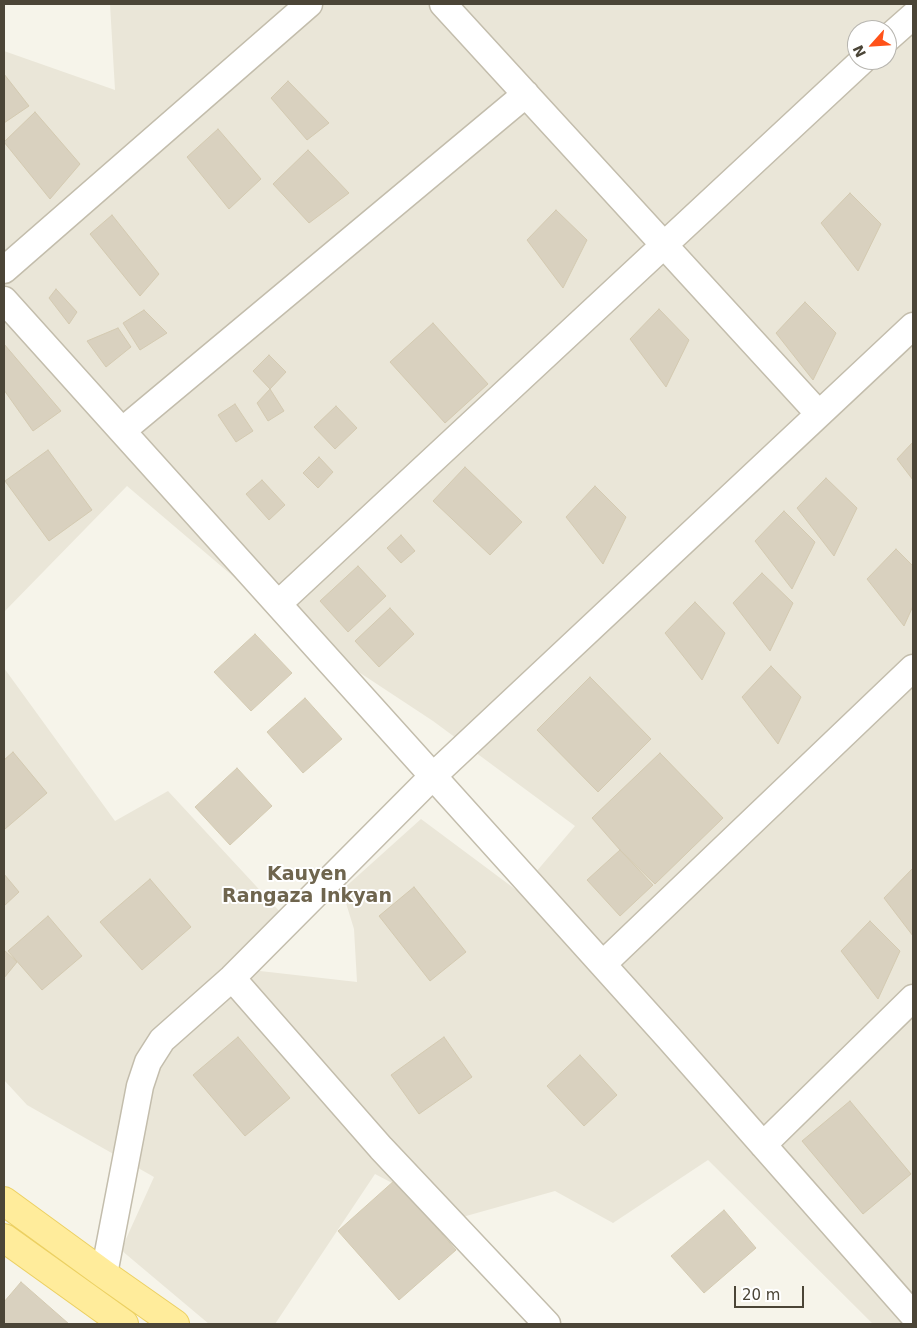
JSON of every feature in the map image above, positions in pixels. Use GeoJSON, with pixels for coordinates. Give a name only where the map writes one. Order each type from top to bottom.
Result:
{"type":"FeatureCollection","features":[{"type":"Feature","properties":{"kind":"main road"},"geometry":{"type":"LineString","coordinates":[[4,1201],[175,1324]]}},
{"type":"Feature","properties":{"kind":"main road"},"geometry":{"type":"LineString","coordinates":[[4,1238],[114,1322]]}},
{"type":"Feature","properties":{"kind":"street"},"geometry":{"type":"LineString","coordinates":[[4,270],[309,4]]}},
{"type":"Feature","properties":{"kind":"street"},"geometry":{"type":"LineString","coordinates":[[443,4],[819,414]]}},
{"type":"Feature","properties":{"kind":"street"},"geometry":{"type":"LineString","coordinates":[[897,30],[913,16]]}},
{"type":"Feature","properties":{"kind":"street"},"geometry":{"type":"LineString","coordinates":[[278,604],[852,70]]}},
{"type":"Feature","properties":{"kind":"street"},"geometry":{"type":"LineString","coordinates":[[122,431],[526,94]]}},
{"type":"Feature","properties":{"kind":"street"},"geometry":{"type":"LineString","coordinates":[[4,300],[602,964],[913,1315]]}},
{"type":"Feature","properties":{"kind":"street"},"geometry":{"type":"LineString","coordinates":[[104,1274],[140,1086],[148,1062],[162,1040],[232,978],[433,776],[913,326]]}},
{"type":"Feature","properties":{"kind":"street"},"geometry":{"type":"LineString","coordinates":[[602,964],[913,668]]}},
{"type":"Feature","properties":{"kind":"street"},"geometry":{"type":"LineString","coordinates":[[232,978],[381,1148],[548,1324]]}},
{"type":"Feature","properties":{"kind":"street"},"geometry":{"type":"LineString","coordinates":[[764,1145],[913,998]]}},
{"type":"Feature","properties":{"kind":"shaded area"},"geometry":{"type":"Polygon","coordinates":[[[110,4],[913,4],[913,1324],[873,1324],[708,1160],[613,1223],[555,1191],[459,1218],[375,1174],[275,1324],[209,1324],[121,1250],[154,1177],[27,1105],[4,1080],[4,668],[115,821],[168,791],[281,913],[260,971],[357,982],[354,929],[342,890],[421,819],[519,892],[575,826],[433,721],[301,634],[127,486],[4,612],[4,51],[115,90],[110,4]]]}},
{"type":"Feature","properties":{"kind":"building"},"geometry":{"type":"Polygon","coordinates":[[[4,74],[29,106],[4,123],[4,74]]]}},
{"type":"Feature","properties":{"kind":"building"},"geometry":{"type":"Polygon","coordinates":[[[288,81],[329,123],[307,140],[271,98],[288,81]]]}},
{"type":"Feature","properties":{"kind":"building"},"geometry":{"type":"Polygon","coordinates":[[[35,112],[80,164],[50,199],[4,142],[35,112]]]}},
{"type":"Feature","properties":{"kind":"building"},"geometry":{"type":"Polygon","coordinates":[[[218,129],[261,179],[229,209],[187,157],[218,129]]]}},
{"type":"Feature","properties":{"kind":"building"},"geometry":{"type":"Polygon","coordinates":[[[308,150],[349,193],[309,223],[273,184],[308,150]]]}},
{"type":"Feature","properties":{"kind":"building"},"geometry":{"type":"Polygon","coordinates":[[[850,193],[881,224],[858,271],[821,223],[850,193]]]}},
{"type":"Feature","properties":{"kind":"building"},"geometry":{"type":"Polygon","coordinates":[[[556,210],[587,240],[563,288],[527,240],[556,210]]]}},
{"type":"Feature","properties":{"kind":"building"},"geometry":{"type":"Polygon","coordinates":[[[112,215],[159,274],[140,296],[90,234],[112,215]]]}},
{"type":"Feature","properties":{"kind":"building"},"geometry":{"type":"Polygon","coordinates":[[[56,289],[77,312],[69,324],[49,298],[56,289]]]}},
{"type":"Feature","properties":{"kind":"building"},"geometry":{"type":"Polygon","coordinates":[[[805,302],[836,333],[813,380],[776,333],[805,302]]]}},
{"type":"Feature","properties":{"kind":"building"},"geometry":{"type":"Polygon","coordinates":[[[659,309],[689,340],[666,387],[630,339],[659,309]]]}},
{"type":"Feature","properties":{"kind":"building"},"geometry":{"type":"Polygon","coordinates":[[[144,310],[167,333],[140,350],[123,323],[144,310]]]}},
{"type":"Feature","properties":{"kind":"building"},"geometry":{"type":"Polygon","coordinates":[[[433,323],[488,384],[445,423],[390,362],[433,323]]]}},
{"type":"Feature","properties":{"kind":"building"},"geometry":{"type":"Polygon","coordinates":[[[118,328],[131,347],[106,367],[87,341],[118,328]]]}},
{"type":"Feature","properties":{"kind":"building"},"geometry":{"type":"Polygon","coordinates":[[[4,344],[61,411],[33,431],[4,390],[4,344]]]}},
{"type":"Feature","properties":{"kind":"building"},"geometry":{"type":"Polygon","coordinates":[[[269,355],[286,372],[270,389],[253,371],[269,355]]]}},
{"type":"Feature","properties":{"kind":"building"},"geometry":{"type":"Polygon","coordinates":[[[270,389],[284,411],[268,421],[257,403],[270,389]]]}},
{"type":"Feature","properties":{"kind":"building"},"geometry":{"type":"Polygon","coordinates":[[[235,404],[253,431],[236,442],[218,415],[235,404]]]}},
{"type":"Feature","properties":{"kind":"building"},"geometry":{"type":"Polygon","coordinates":[[[336,406],[357,428],[335,449],[314,427],[336,406]]]}},
{"type":"Feature","properties":{"kind":"building"},"geometry":{"type":"Polygon","coordinates":[[[913,442],[913,480],[897,459],[913,442]]]}},
{"type":"Feature","properties":{"kind":"building"},"geometry":{"type":"Polygon","coordinates":[[[48,450],[92,510],[49,541],[5,481],[48,450]]]}},
{"type":"Feature","properties":{"kind":"building"},"geometry":{"type":"Polygon","coordinates":[[[319,457],[333,472],[318,488],[303,473],[319,457]]]}},
{"type":"Feature","properties":{"kind":"building"},"geometry":{"type":"Polygon","coordinates":[[[465,467],[522,522],[490,555],[433,501],[465,467]]]}},
{"type":"Feature","properties":{"kind":"building"},"geometry":{"type":"Polygon","coordinates":[[[826,478],[857,508],[834,556],[797,508],[826,478]]]}},
{"type":"Feature","properties":{"kind":"building"},"geometry":{"type":"Polygon","coordinates":[[[262,480],[285,505],[269,520],[246,494],[262,480]]]}},
{"type":"Feature","properties":{"kind":"building"},"geometry":{"type":"Polygon","coordinates":[[[595,486],[626,517],[603,564],[566,517],[595,486]]]}},
{"type":"Feature","properties":{"kind":"building"},"geometry":{"type":"Polygon","coordinates":[[[784,511],[815,542],[792,589],[755,541],[784,511]]]}},
{"type":"Feature","properties":{"kind":"building"},"geometry":{"type":"Polygon","coordinates":[[[401,535],[415,551],[401,563],[387,548],[401,535]]]}},
{"type":"Feature","properties":{"kind":"building"},"geometry":{"type":"Polygon","coordinates":[[[896,549],[913,566],[913,606],[904,626],[867,579],[896,549]]]}},
{"type":"Feature","properties":{"kind":"building"},"geometry":{"type":"Polygon","coordinates":[[[358,566],[386,596],[348,632],[320,601],[358,566]]]}},
{"type":"Feature","properties":{"kind":"building"},"geometry":{"type":"Polygon","coordinates":[[[762,573],[793,603],[770,651],[733,603],[762,573]]]}},
{"type":"Feature","properties":{"kind":"building"},"geometry":{"type":"Polygon","coordinates":[[[695,602],[725,633],[702,680],[665,633],[695,602]]]}},
{"type":"Feature","properties":{"kind":"building"},"geometry":{"type":"Polygon","coordinates":[[[390,608],[414,634],[379,667],[355,641],[390,608]]]}},
{"type":"Feature","properties":{"kind":"building"},"geometry":{"type":"Polygon","coordinates":[[[255,634],[292,673],[251,711],[214,672],[255,634]]]}},
{"type":"Feature","properties":{"kind":"building"},"geometry":{"type":"Polygon","coordinates":[[[771,666],[801,697],[778,744],[742,697],[771,666]]]}},
{"type":"Feature","properties":{"kind":"building"},"geometry":{"type":"Polygon","coordinates":[[[590,677],[651,739],[598,792],[537,730],[590,677]]]}},
{"type":"Feature","properties":{"kind":"building"},"geometry":{"type":"Polygon","coordinates":[[[305,698],[342,739],[303,773],[267,732],[305,698]]]}},
{"type":"Feature","properties":{"kind":"building"},"geometry":{"type":"Polygon","coordinates":[[[13,752],[47,793],[5,829],[4,760],[13,752]]]}},
{"type":"Feature","properties":{"kind":"building"},"geometry":{"type":"Polygon","coordinates":[[[660,753],[723,818],[655,884],[620,850],[592,818],[660,753]]]}},
{"type":"Feature","properties":{"kind":"building"},"geometry":{"type":"Polygon","coordinates":[[[237,768],[272,806],[230,845],[195,807],[237,768]]]}},
{"type":"Feature","properties":{"kind":"building"},"geometry":{"type":"Polygon","coordinates":[[[620,850],[653,885],[620,916],[587,880],[620,850]]]}},
{"type":"Feature","properties":{"kind":"building"},"geometry":{"type":"Polygon","coordinates":[[[913,868],[913,936],[884,898],[913,868]]]}},
{"type":"Feature","properties":{"kind":"building"},"geometry":{"type":"Polygon","coordinates":[[[4,874],[19,892],[4,906],[4,874]]]}},
{"type":"Feature","properties":{"kind":"building"},"geometry":{"type":"Polygon","coordinates":[[[150,879],[191,927],[142,970],[100,922],[150,879]]]}},
{"type":"Feature","properties":{"kind":"building"},"geometry":{"type":"Polygon","coordinates":[[[414,887],[466,952],[430,981],[379,916],[414,887]]]}},
{"type":"Feature","properties":{"kind":"building"},"geometry":{"type":"Polygon","coordinates":[[[48,916],[82,956],[42,990],[8,951],[48,916]]]}},
{"type":"Feature","properties":{"kind":"building"},"geometry":{"type":"Polygon","coordinates":[[[870,921],[900,951],[878,999],[841,951],[870,921]]]}},
{"type":"Feature","properties":{"kind":"building"},"geometry":{"type":"Polygon","coordinates":[[[4,950],[17,962],[4,978],[4,950]]]}},
{"type":"Feature","properties":{"kind":"building"},"geometry":{"type":"Polygon","coordinates":[[[238,1037],[290,1098],[245,1136],[193,1075],[238,1037]]]}},
{"type":"Feature","properties":{"kind":"building"},"geometry":{"type":"Polygon","coordinates":[[[444,1037],[472,1077],[419,1114],[391,1075],[444,1037]]]}},
{"type":"Feature","properties":{"kind":"building"},"geometry":{"type":"Polygon","coordinates":[[[580,1055],[617,1095],[584,1126],[547,1086],[580,1055]]]}},
{"type":"Feature","properties":{"kind":"building"},"geometry":{"type":"Polygon","coordinates":[[[850,1101],[911,1174],[863,1214],[802,1141],[850,1101]]]}},
{"type":"Feature","properties":{"kind":"building"},"geometry":{"type":"Polygon","coordinates":[[[395,1180],[456,1250],[399,1300],[338,1231],[395,1180]]]}},
{"type":"Feature","properties":{"kind":"building"},"geometry":{"type":"Polygon","coordinates":[[[724,1210],[756,1248],[704,1293],[671,1256],[724,1210]]]}},
{"type":"Feature","properties":{"kind":"building"},"geometry":{"type":"Polygon","coordinates":[[[21,1282],[69,1324],[4,1324],[4,1302],[21,1282]]]}},
{"type":"Feature","properties":{"kind":"district","name":"Kauyen Rangaza Inkyan"},"geometry":{"type":"Point","coordinates":[307,886]}}]}
